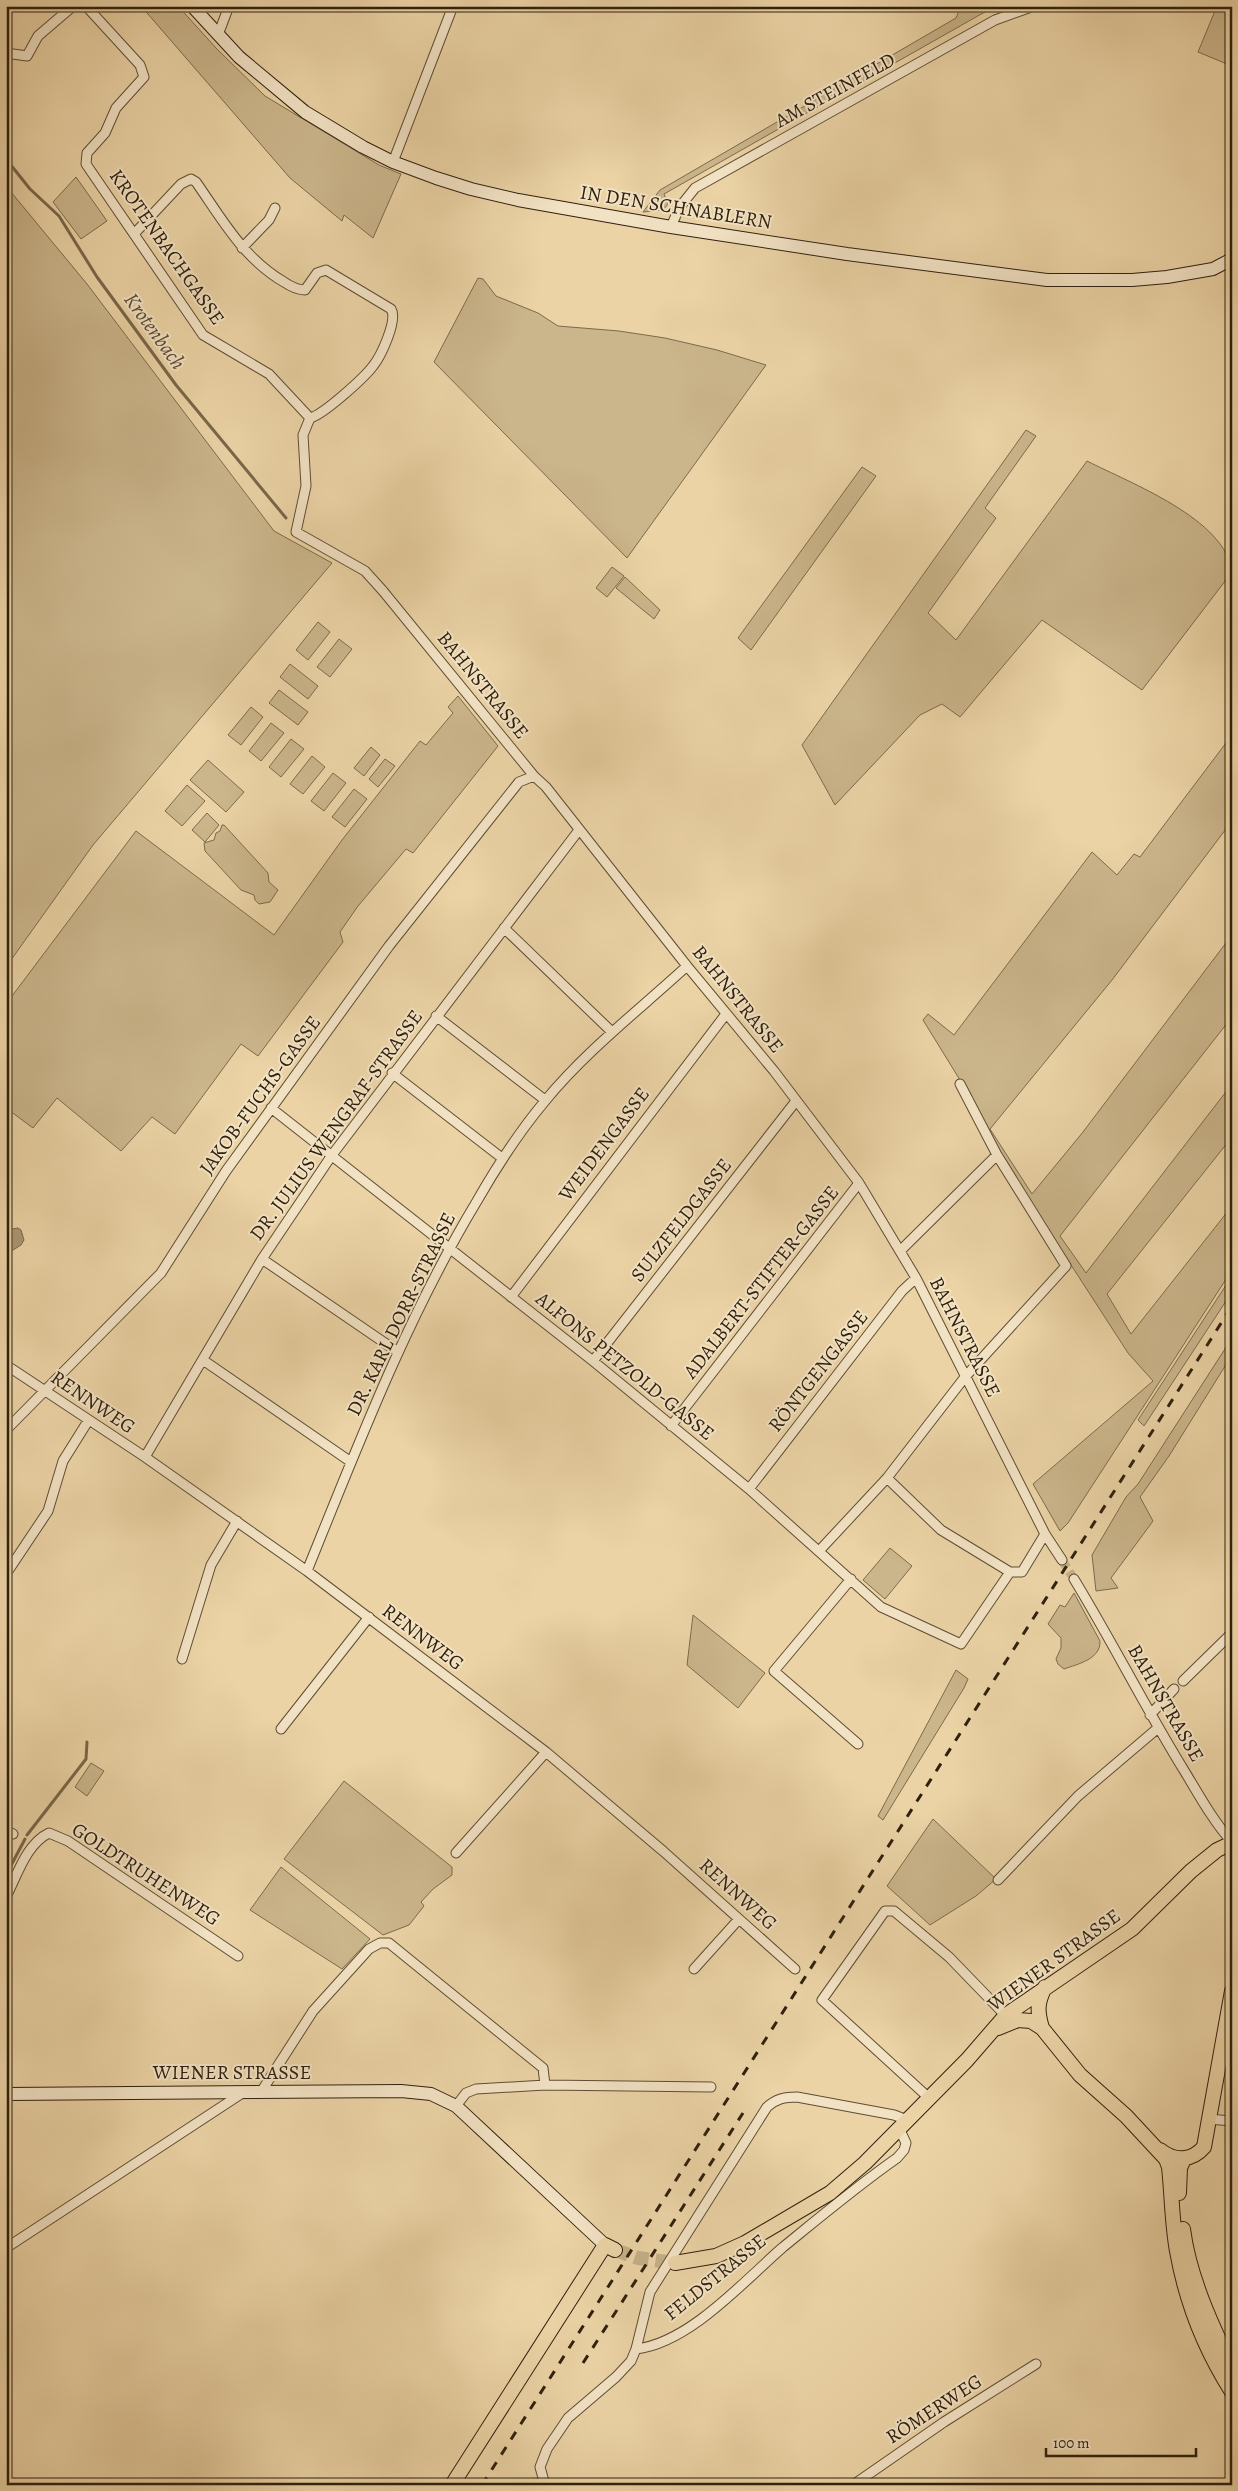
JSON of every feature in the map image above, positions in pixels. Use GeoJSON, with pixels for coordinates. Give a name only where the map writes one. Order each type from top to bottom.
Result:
{"type":"FeatureCollection","features":[{"type":"Feature","properties":{"kind":"main road","name":"WIENER STRASSE"},"geometry":{"type":"LineString","coordinates":[[676,2263],[716,2256],[745,2243],[816,2203],[845,2182],[929,2098],[992,2031],[1009,2019],[1045,1987],[1132,1929],[1191,1871],[1217,1850],[1232,1842]]}},
{"type":"Feature","properties":{"kind":"main road"},"geometry":{"type":"LineString","coordinates":[[1042,2028],[1037,2007],[1045,1987]]}},
{"type":"Feature","properties":{"kind":"main road"},"geometry":{"type":"LineString","coordinates":[[1150,2142],[1167,2156],[1184,2159],[1198,2154],[1204,2147],[1232,1991]]}},
{"type":"Feature","properties":{"kind":"main road"},"geometry":{"type":"LineString","coordinates":[[1009,2019],[1031,2021],[1042,2028],[1080,2075],[1126,2116],[1166,2159],[1169,2167],[1177,2249],[1185,2288],[1196,2324],[1230,2387]]}},
{"type":"Feature","properties":{"kind":"main road"},"geometry":{"type":"LineString","coordinates":[[1184,2159],[1180,2168],[1179,2190],[1184,2236],[1197,2282],[1219,2340],[1232,2367]]}},
{"type":"Feature","properties":{"kind":"main road"},"geometry":{"type":"LineString","coordinates":[[452,2485],[610,2247]]}},
{"type":"Feature","properties":{"kind":"street"},"geometry":{"type":"LineString","coordinates":[[6,53],[25,57],[29,55],[38,36],[73,6]]}},
{"type":"Feature","properties":{"kind":"street","name":"KROTENBACHGASSE"},"geometry":{"type":"LineString","coordinates":[[86,6],[144,72],[142,80],[116,108],[105,133],[90,148],[85,159],[203,335],[269,374],[310,418]]}},
{"type":"Feature","properties":{"kind":"street","name":"IN DEN SCHNABLERN"},"geometry":{"type":"LineString","coordinates":[[192,6],[260,76],[305,112],[363,147],[394,162],[436,178],[499,195],[672,226],[847,254],[1047,280],[1137,280],[1213,269],[1232,269]]}},
{"type":"Feature","properties":{"kind":"street"},"geometry":{"type":"LineString","coordinates":[[218,34],[229,6]]}},
{"type":"Feature","properties":{"kind":"street"},"geometry":{"type":"LineString","coordinates":[[394,162],[453,6]]}},
{"type":"Feature","properties":{"kind":"street","name":"AM STEINFELD"},"geometry":{"type":"LineString","coordinates":[[672,226],[679,208],[695,188],[995,20],[1034,6]]}},
{"type":"Feature","properties":{"kind":"street"},"geometry":{"type":"LineString","coordinates":[[134,234],[181,184],[191,179],[196,182],[242,248],[268,273],[295,288],[306,289],[317,273],[326,270],[380,301],[393,312],[393,321],[375,364],[324,410],[310,418]]}},
{"type":"Feature","properties":{"kind":"street"},"geometry":{"type":"LineString","coordinates":[[242,248],[269,220],[275,208]]}},
{"type":"Feature","properties":{"kind":"street","name":"IN DEN SCHNABLERN"},"geometry":{"type":"LineString","coordinates":[[1213,269],[1232,259]]}},
{"type":"Feature","properties":{"kind":"street","name":"BAHNSTRASSE"},"geometry":{"type":"LineString","coordinates":[[310,418],[304,435],[306,486],[296,532],[365,571],[467,691],[534,776],[546,787],[860,1183],[916,1278],[1045,1534],[1062,1560]]}},
{"type":"Feature","properties":{"kind":"street","name":"JAKOB-FUCHS-GASSE"},"geometry":{"type":"LineString","coordinates":[[6,1430],[43,1390],[161,1273],[226,1171],[395,938],[519,782],[534,776]]}},
{"type":"Feature","properties":{"kind":"street","name":"DR. JULIUS WENGRAF-STRASSE"},"geometry":{"type":"LineString","coordinates":[[145,1457],[262,1259],[332,1155],[392,1073],[579,830]]}},
{"type":"Feature","properties":{"kind":"street"},"geometry":{"type":"LineString","coordinates":[[504,928],[612,1032]]}},
{"type":"Feature","properties":{"kind":"street","name":"DR. KARL DORR-STRASSE"},"geometry":{"type":"LineString","coordinates":[[307,1571],[398,1352],[448,1248],[502,1158],[545,1100],[612,1032],[687,966]]}},
{"type":"Feature","properties":{"kind":"street","name":"WEIDENGASSE"},"geometry":{"type":"LineString","coordinates":[[511,1297],[726,1014]]}},
{"type":"Feature","properties":{"kind":"street"},"geometry":{"type":"LineString","coordinates":[[436,1016],[545,1100]]}},
{"type":"Feature","properties":{"kind":"street"},"geometry":{"type":"LineString","coordinates":[[392,1073],[502,1158]]}},
{"type":"Feature","properties":{"kind":"street"},"geometry":{"type":"LineString","coordinates":[[819,1551],[887,1478],[965,1377],[1066,1266],[997,1155],[960,1084]]}},
{"type":"Feature","properties":{"kind":"street","name":"SULZFELDGASSE"},"geometry":{"type":"LineString","coordinates":[[593,1361],[796,1101]]}},
{"type":"Feature","properties":{"kind":"street","name":"ALFONS PETZOLD-GASSE"},"geometry":{"type":"LineString","coordinates":[[271,1108],[593,1361],[749,1489],[881,1607],[961,1644],[1010,1572]]}},
{"type":"Feature","properties":{"kind":"street"},"geometry":{"type":"LineString","coordinates":[[900,1252],[997,1155]]}},
{"type":"Feature","properties":{"kind":"street","name":"ADALBERT-STIFTER-GASSE"},"geometry":{"type":"LineString","coordinates":[[671,1426],[860,1183]]}},
{"type":"Feature","properties":{"kind":"street"},"geometry":{"type":"LineString","coordinates":[[262,1259],[398,1352]]}},
{"type":"Feature","properties":{"kind":"street","name":"RÖNTGENGASSE"},"geometry":{"type":"LineString","coordinates":[[749,1489],[902,1291],[916,1278]]}},
{"type":"Feature","properties":{"kind":"street"},"geometry":{"type":"LineString","coordinates":[[203,1360],[351,1462]]}},
{"type":"Feature","properties":{"kind":"street","name":"RENNWEG"},"geometry":{"type":"LineString","coordinates":[[6,1365],[145,1457],[307,1571],[546,1752],[795,1969]]}},
{"type":"Feature","properties":{"kind":"street"},"geometry":{"type":"LineString","coordinates":[[6,1574],[48,1510],[63,1461],[88,1421]]}},
{"type":"Feature","properties":{"kind":"street"},"geometry":{"type":"LineString","coordinates":[[887,1478],[941,1530],[1010,1572],[1022,1572],[1045,1534]]}},
{"type":"Feature","properties":{"kind":"street"},"geometry":{"type":"LineString","coordinates":[[182,1660],[211,1565],[237,1521]]}},
{"type":"Feature","properties":{"kind":"street"},"geometry":{"type":"LineString","coordinates":[[851,1579],[774,1671],[858,1744]]}},
{"type":"Feature","properties":{"kind":"street","name":"BAHNSTRASSE"},"geometry":{"type":"LineString","coordinates":[[1074,1579],[1100,1622],[1150,1715],[1216,1822],[1232,1842]]}},
{"type":"Feature","properties":{"kind":"street"},"geometry":{"type":"LineString","coordinates":[[280,1729],[369,1617]]}},
{"type":"Feature","properties":{"kind":"street"},"geometry":{"type":"LineString","coordinates":[[1183,1681],[1232,1633]]}},
{"type":"Feature","properties":{"kind":"street"},"geometry":{"type":"LineString","coordinates":[[1150,1715],[1174,1689]]}},
{"type":"Feature","properties":{"kind":"street"},"geometry":{"type":"LineString","coordinates":[[998,1880],[1078,1796],[1158,1728]]}},
{"type":"Feature","properties":{"kind":"street"},"geometry":{"type":"LineString","coordinates":[[456,1853],[546,1752]]}},
{"type":"Feature","properties":{"kind":"street","name":"GOLDTRUHENWEG"},"geometry":{"type":"LineString","coordinates":[[6,1898],[26,1857],[40,1837],[49,1833],[68,1840],[238,1956]]}},
{"type":"Feature","properties":{"kind":"street"},"geometry":{"type":"LineString","coordinates":[[929,2098],[822,2000],[885,1911],[894,1911],[948,1957],[1009,2019]]}},
{"type":"Feature","properties":{"kind":"street"},"geometry":{"type":"LineString","coordinates":[[694,1969],[739,1919]]}},
{"type":"Feature","properties":{"kind":"street"},"geometry":{"type":"LineString","coordinates":[[261,2092],[314,2009],[369,1949],[380,1943],[389,1943],[543,2068],[545,2085]]}},
{"type":"Feature","properties":{"kind":"street"},"geometry":{"type":"LineString","coordinates":[[456,2106],[466,2093],[476,2089],[545,2085],[711,2087]]}},
{"type":"Feature","properties":{"kind":"street","name":"WIENER STRASSE"},"geometry":{"type":"LineString","coordinates":[[6,2094],[422,2091],[440,2097],[456,2106],[610,2247]]}},
{"type":"Feature","properties":{"kind":"street"},"geometry":{"type":"LineString","coordinates":[[6,2248],[244,2092]]}},
{"type":"Feature","properties":{"kind":"street"},"geometry":{"type":"LineString","coordinates":[[545,2484],[540,2467],[547,2449],[568,2418],[616,2377],[631,2361],[636,2349],[650,2292],[756,2122],[773,2101],[785,2097],[894,2115],[903,2124]]}},
{"type":"Feature","properties":{"kind":"street"},"geometry":{"type":"LineString","coordinates":[[1208,2119],[1232,2122]]}},
{"type":"Feature","properties":{"kind":"street","name":"FELDSTRASSE"},"geometry":{"type":"LineString","coordinates":[[636,2349],[653,2347],[677,2335],[725,2300],[764,2263],[825,2212],[897,2158],[904,2150],[906,2143],[903,2124]]}},
{"type":"Feature","properties":{"kind":"street","name":"RÖMERWEG"},"geometry":{"type":"LineString","coordinates":[[853,2485],[944,2422],[1036,2364]]}},
{"type":"Feature","properties":{"kind":"shaded area"},"geometry":{"type":"Polygon","coordinates":[[[141,6],[178,6],[216,48],[265,96],[379,165],[401,174],[373,238],[344,215],[342,221],[290,178],[141,6]]]}},
{"type":"Feature","properties":{"kind":"shaded area"},"geometry":{"type":"Polygon","coordinates":[[[961,6],[1001,6],[983,13],[664,194],[668,204],[663,210],[643,212],[660,190],[956,18],[961,6]]]}},
{"type":"Feature","properties":{"kind":"shaded area"},"geometry":{"type":"Polygon","coordinates":[[[1217,6],[1232,6],[1232,54],[1227,64],[1198,52],[1217,6]]]}},
{"type":"Feature","properties":{"kind":"shaded area"},"geometry":{"type":"Polygon","coordinates":[[[76,177],[107,221],[81,239],[53,202],[76,177]]]}},
{"type":"Feature","properties":{"kind":"shaded area"},"geometry":{"type":"Polygon","coordinates":[[[6,186],[87,284],[274,531],[332,563],[93,845],[6,967],[6,186]]]}},
{"type":"Feature","properties":{"kind":"shaded area"},"geometry":{"type":"Polygon","coordinates":[[[478,278],[483,279],[496,296],[538,313],[558,326],[619,331],[665,338],[717,350],[766,365],[627,558],[434,362],[478,278]]]}},
{"type":"Feature","properties":{"kind":"shaded area"},"geometry":{"type":"Polygon","coordinates":[[[1026,430],[1036,436],[985,508],[996,518],[928,613],[956,640],[1087,461],[1150,492],[1195,519],[1213,535],[1226,553],[1232,572],[1142,690],[1042,620],[960,717],[942,704],[920,715],[835,805],[802,745],[1026,430]]]}},
{"type":"Feature","properties":{"kind":"shaded area"},"geometry":{"type":"Polygon","coordinates":[[[862,467],[876,476],[751,650],[738,638],[862,467]]]}},
{"type":"Feature","properties":{"kind":"shaded area"},"geometry":{"type":"Polygon","coordinates":[[[612,567],[624,576],[607,597],[596,588],[612,567]]]}},
{"type":"Feature","properties":{"kind":"shaded area"},"geometry":{"type":"Polygon","coordinates":[[[625,577],[660,610],[654,619],[616,588],[625,577]]]}},
{"type":"Feature","properties":{"kind":"shaded area"},"geometry":{"type":"Polygon","coordinates":[[[318,622],[330,632],[308,660],[296,650],[318,622]]]}},
{"type":"Feature","properties":{"kind":"shaded area"},"geometry":{"type":"Polygon","coordinates":[[[339,639],[352,649],[330,677],[317,667],[339,639]]]}},
{"type":"Feature","properties":{"kind":"shaded area"},"geometry":{"type":"Polygon","coordinates":[[[290,664],[318,686],[308,699],[280,677],[290,664]]]}},
{"type":"Feature","properties":{"kind":"shaded area"},"geometry":{"type":"Polygon","coordinates":[[[279,690],[308,712],[298,725],[269,703],[279,690]]]}},
{"type":"Feature","properties":{"kind":"shaded area"},"geometry":{"type":"Polygon","coordinates":[[[458,696],[498,746],[413,853],[406,849],[358,906],[340,932],[343,942],[258,1056],[241,1044],[175,1134],[152,1117],[121,1151],[57,1098],[33,1128],[6,1108],[6,1004],[136,831],[274,935],[342,840],[420,741],[426,745],[453,713],[448,707],[458,696]]]}},
{"type":"Feature","properties":{"kind":"shaded area"},"geometry":{"type":"Polygon","coordinates":[[[251,707],[263,717],[241,745],[228,735],[251,707]]]}},
{"type":"Feature","properties":{"kind":"shaded area"},"geometry":{"type":"Polygon","coordinates":[[[271,723],[284,733],[261,761],[249,751],[271,723]]]}},
{"type":"Feature","properties":{"kind":"shaded area"},"geometry":{"type":"Polygon","coordinates":[[[1232,735],[1232,821],[1112,980],[990,1129],[1032,1194],[1083,1132],[1232,935],[1232,1017],[1060,1236],[1086,1273],[1232,1084],[1232,1137],[1107,1294],[1131,1334],[1232,1206],[1232,1270],[1068,1523],[1060,1531],[1033,1484],[1153,1381],[1128,1353],[998,1152],[960,1080],[923,1020],[928,1014],[954,1035],[1092,852],[1117,875],[1134,854],[1140,857],[1232,735]]]}},
{"type":"Feature","properties":{"kind":"shaded area"},"geometry":{"type":"Polygon","coordinates":[[[291,739],[304,749],[281,777],[269,767],[291,739]]]}},
{"type":"Feature","properties":{"kind":"shaded area"},"geometry":{"type":"Polygon","coordinates":[[[371,747],[380,755],[364,776],[354,768],[371,747]]]}},
{"type":"Feature","properties":{"kind":"shaded area"},"geometry":{"type":"Polygon","coordinates":[[[312,756],[325,767],[303,794],[290,784],[312,756]]]}},
{"type":"Feature","properties":{"kind":"shaded area"},"geometry":{"type":"Polygon","coordinates":[[[385,759],[395,766],[378,787],[369,779],[385,759]]]}},
{"type":"Feature","properties":{"kind":"shaded area"},"geometry":{"type":"Polygon","coordinates":[[[208,760],[244,792],[226,812],[190,780],[208,760]]]}},
{"type":"Feature","properties":{"kind":"shaded area"},"geometry":{"type":"Polygon","coordinates":[[[333,773],[346,783],[324,811],[311,801],[333,773]]]}},
{"type":"Feature","properties":{"kind":"shaded area"},"geometry":{"type":"Polygon","coordinates":[[[187,785],[205,801],[182,826],[165,811],[187,785]]]}},
{"type":"Feature","properties":{"kind":"shaded area"},"geometry":{"type":"Polygon","coordinates":[[[354,789],[367,799],[345,827],[332,817],[354,789]]]}},
{"type":"Feature","properties":{"kind":"shaded area"},"geometry":{"type":"Polygon","coordinates":[[[207,813],[219,825],[205,842],[192,830],[207,813]]]}},
{"type":"Feature","properties":{"kind":"shaded area"},"geometry":{"type":"Polygon","coordinates":[[[222,825],[268,873],[269,882],[278,890],[270,902],[259,904],[255,900],[254,895],[241,890],[205,851],[204,843],[214,840],[216,833],[220,831],[222,825]]]}},
{"type":"Feature","properties":{"kind":"shaded area"},"geometry":{"type":"Polygon","coordinates":[[[18,1228],[21,1230],[24,1240],[21,1245],[10,1252],[6,1250],[6,1233],[18,1228]]]}},
{"type":"Feature","properties":{"kind":"shaded area"},"geometry":{"type":"Polygon","coordinates":[[[1232,1276],[1232,1292],[1144,1426],[1138,1420],[1232,1276]]]}},
{"type":"Feature","properties":{"kind":"shaded area"},"geometry":{"type":"Polygon","coordinates":[[[1232,1338],[1232,1355],[1169,1456],[1140,1497],[1153,1521],[1111,1578],[1118,1588],[1096,1591],[1092,1555],[1126,1497],[1138,1484],[1232,1338]]]}},
{"type":"Feature","properties":{"kind":"shaded area"},"geometry":{"type":"Polygon","coordinates":[[[890,1548],[912,1566],[885,1599],[863,1580],[890,1548]]]}},
{"type":"Feature","properties":{"kind":"shaded area"},"geometry":{"type":"Polygon","coordinates":[[[1074,1593],[1100,1641],[1097,1652],[1088,1660],[1064,1669],[1058,1664],[1056,1659],[1061,1648],[1061,1638],[1048,1624],[1060,1605],[1065,1607],[1074,1593]]]}},
{"type":"Feature","properties":{"kind":"shaded area"},"geometry":{"type":"Polygon","coordinates":[[[693,1615],[765,1673],[738,1708],[687,1665],[693,1615]]]}},
{"type":"Feature","properties":{"kind":"shaded area"},"geometry":{"type":"Polygon","coordinates":[[[956,1670],[968,1679],[964,1688],[883,1820],[878,1816],[956,1670]]]}},
{"type":"Feature","properties":{"kind":"shaded area"},"geometry":{"type":"Polygon","coordinates":[[[91,1763],[104,1771],[87,1796],[75,1787],[91,1763]]]}},
{"type":"Feature","properties":{"kind":"shaded area"},"geometry":{"type":"Polygon","coordinates":[[[344,1781],[452,1867],[452,1875],[433,1889],[421,1902],[424,1906],[409,1925],[383,1935],[284,1859],[344,1781]]]}},
{"type":"Feature","properties":{"kind":"shaded area"},"geometry":{"type":"Polygon","coordinates":[[[933,1819],[996,1879],[976,1896],[930,1925],[887,1886],[933,1819]]]}},
{"type":"Feature","properties":{"kind":"shaded area"},"geometry":{"type":"Polygon","coordinates":[[[281,1867],[370,1939],[342,1969],[250,1910],[281,1867]]]}},
{"type":"Feature","properties":{"kind":"waterway","name":"Krotenbach"},"geometry":{"type":"LineString","coordinates":[[6,159],[30,189],[59,216],[97,277],[176,385],[286,518]]}},
{"type":"Feature","properties":{"kind":"waterway"},"geometry":{"type":"LineString","coordinates":[[27,1835],[86,1759],[87,1742]]}},
{"type":"Feature","properties":{"kind":"waterway"},"geometry":{"type":"LineString","coordinates":[[6,1875],[25,1839]]}},
{"type":"Feature","properties":{"kind":"tunnel"},"geometry":{"type":"LineString","coordinates":[[1062,1560],[1074,1579]]}},
{"type":"Feature","properties":{"kind":"tunnel"},"geometry":{"type":"LineString","coordinates":[[615,2250],[638,2258],[675,2263]]}},
{"type":"Feature","properties":{"kind":"railway"},"geometry":{"type":"LineString","coordinates":[[482,2485],[1232,1306]]}},
{"type":"Feature","properties":{"kind":"railway"},"geometry":{"type":"LineString","coordinates":[[583,2363],[743,2113]]}}]}
